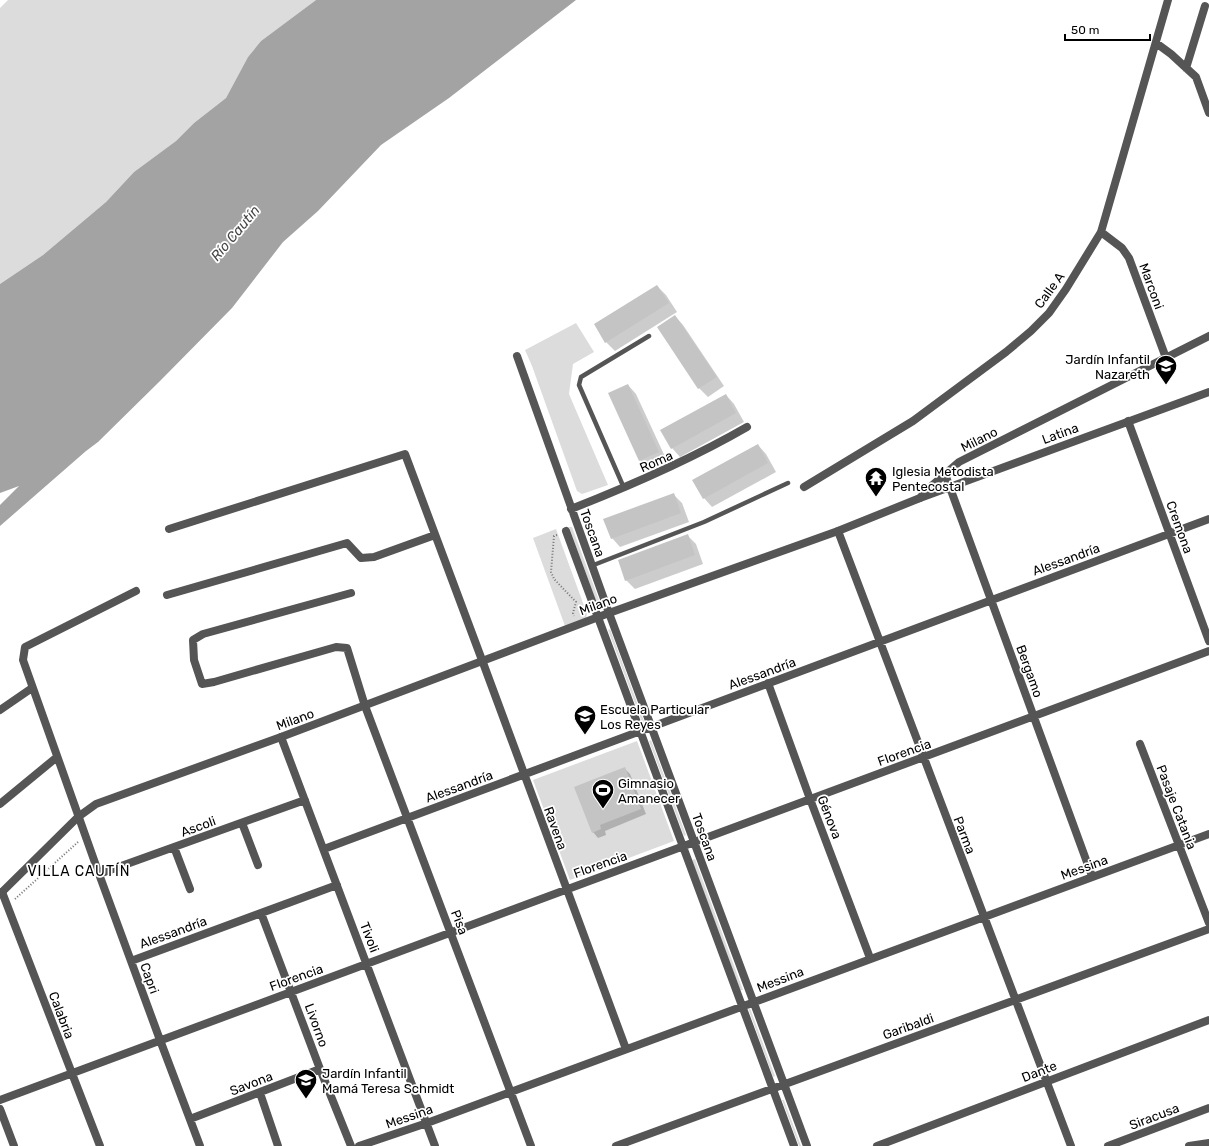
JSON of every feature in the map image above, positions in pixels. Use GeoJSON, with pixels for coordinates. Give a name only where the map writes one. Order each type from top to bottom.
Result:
{"type":"FeatureCollection","features":[{"type":"Feature","properties":{"kind":"street","name":"Calle A"},"geometry":{"type":"LineString","coordinates":[[804,487],[913,421],[1006,352],[1031,331],[1049,313],[1066,289],[1101,232],[1168,0]]}},
{"type":"Feature","properties":{"kind":"street"},"geometry":{"type":"LineString","coordinates":[[1186,68],[1205,6]]}},
{"type":"Feature","properties":{"kind":"street"},"geometry":{"type":"LineString","coordinates":[[1156,43],[1171,54],[1196,77],[1209,113]]}},
{"type":"Feature","properties":{"kind":"street","name":"Marconi"},"geometry":{"type":"LineString","coordinates":[[1101,232],[1122,248],[1129,258],[1166,358]]}},
{"type":"Feature","properties":{"kind":"street","name":"Milano"},"geometry":{"type":"LineString","coordinates":[[1,893],[78,817],[96,804],[282,737],[598,617],[838,531],[920,498],[959,462],[1209,336]]}},
{"type":"Feature","properties":{"kind":"street","name":"Toscana"},"geometry":{"type":"LineString","coordinates":[[517,356],[609,613],[806,1146]]}},
{"type":"Feature","properties":{"kind":"street","name":"Latina"},"geometry":{"type":"LineString","coordinates":[[920,498],[949,486],[1209,392]]}},
{"type":"Feature","properties":{"kind":"street","name":"Cremona"},"geometry":{"type":"LineString","coordinates":[[1128,422],[1209,641]]}},
{"type":"Feature","properties":{"kind":"street","name":"Roma"},"geometry":{"type":"LineString","coordinates":[[571,508],[624,488],[675,466],[747,427]]}},
{"type":"Feature","properties":{"kind":"street","name":"Ravena"},"geometry":{"type":"LineString","coordinates":[[169,529],[404,454],[626,1049]]}},
{"type":"Feature","properties":{"kind":"street","name":"Bergamo"},"geometry":{"type":"LineString","coordinates":[[945,474],[1092,876]]}},
{"type":"Feature","properties":{"kind":"street","name":"Alessandría"},"geometry":{"type":"LineString","coordinates":[[324,849],[1209,519]]}},
{"type":"Feature","properties":{"kind":"street","name":"Parma"},"geometry":{"type":"LineString","coordinates":[[838,531],[1045,1081],[1071,1146]]}},
{"type":"Feature","properties":{"kind":"street","name":"Toscana"},"geometry":{"type":"LineString","coordinates":[[562,532],[598,617],[794,1146]]}},
{"type":"Feature","properties":{"kind":"street"},"geometry":{"type":"LineString","coordinates":[[167,595],[347,543],[361,558],[374,557],[435,535]]}},
{"type":"Feature","properties":{"kind":"street","name":"Capri"},"geometry":{"type":"LineString","coordinates":[[136,591],[25,647],[23,660],[78,817],[200,1146]]}},
{"type":"Feature","properties":{"kind":"street","name":"Pisa"},"geometry":{"type":"LineString","coordinates":[[351,593],[202,634],[193,640],[194,660],[202,684],[214,682],[336,647],[347,648],[365,706],[531,1146]]}},
{"type":"Feature","properties":{"kind":"street","name":"Florencia"},"geometry":{"type":"LineString","coordinates":[[0,1100],[682,846],[1209,652]]}},
{"type":"Feature","properties":{"kind":"street","name":"Génova"},"geometry":{"type":"LineString","coordinates":[[768,683],[870,958]]}},
{"type":"Feature","properties":{"kind":"street"},"geometry":{"type":"LineString","coordinates":[[0,710],[32,688]]}},
{"type":"Feature","properties":{"kind":"street","name":"Tivoli"},"geometry":{"type":"LineString","coordinates":[[282,737],[435,1146]]}},
{"type":"Feature","properties":{"kind":"street","name":"Pasaje Catania"},"geometry":{"type":"LineString","coordinates":[[1140,744],[1209,924]]}},
{"type":"Feature","properties":{"kind":"street"},"geometry":{"type":"LineString","coordinates":[[0,804],[57,757]]}},
{"type":"Feature","properties":{"kind":"street","name":"Ascoli"},"geometry":{"type":"LineString","coordinates":[[99,874],[305,800]]}},
{"type":"Feature","properties":{"kind":"street"},"geometry":{"type":"LineString","coordinates":[[242,823],[258,865]]}},
{"type":"Feature","properties":{"kind":"street","name":"Messina"},"geometry":{"type":"LineString","coordinates":[[359,1146],[427,1123],[870,958],[1209,834]]}},
{"type":"Feature","properties":{"kind":"street"},"geometry":{"type":"LineString","coordinates":[[174,847],[190,889]]}},
{"type":"Feature","properties":{"kind":"street","name":"Alessandría"},"geometry":{"type":"LineString","coordinates":[[131,960],[337,885]]}},
{"type":"Feature","properties":{"kind":"street","name":"Calabria"},"geometry":{"type":"LineString","coordinates":[[1,893],[100,1146]]}},
{"type":"Feature","properties":{"kind":"street","name":"Livorno"},"geometry":{"type":"LineString","coordinates":[[261,913],[351,1146]]}},
{"type":"Feature","properties":{"kind":"street","name":"Garibaldi"},"geometry":{"type":"LineString","coordinates":[[616,1146],[1209,929]]}},
{"type":"Feature","properties":{"kind":"street","name":"Dante"},"geometry":{"type":"LineString","coordinates":[[877,1146],[1209,1020]]}},
{"type":"Feature","properties":{"kind":"street","name":"Savona"},"geometry":{"type":"LineString","coordinates":[[190,1119],[320,1069]]}},
{"type":"Feature","properties":{"kind":"street"},"geometry":{"type":"LineString","coordinates":[[260,1092],[278,1146]]}},
{"type":"Feature","properties":{"kind":"street","name":"Siracusa"},"geometry":{"type":"LineString","coordinates":[[1108,1146],[1209,1108]]}},
{"type":"Feature","properties":{"kind":"street"},"geometry":{"type":"LineString","coordinates":[[0,1109],[14,1146]]}},
{"type":"Feature","properties":{"kind":"street"},"geometry":{"type":"LineString","coordinates":[[1189,1146],[1209,1143]]}},
{"type":"Feature","properties":{"kind":"lane"},"geometry":{"type":"LineString","coordinates":[[624,488],[578,385],[580,377],[649,336]]}},
{"type":"Feature","properties":{"kind":"lane"},"geometry":{"type":"LineString","coordinates":[[592,566],[704,522],[788,483]]}},
{"type":"Feature","properties":{"kind":"path"},"geometry":{"type":"LineString","coordinates":[[562,532],[554,536],[551,572],[554,579],[576,602],[573,613],[578,625]]}},
{"type":"Feature","properties":{"kind":"path"},"geometry":{"type":"LineString","coordinates":[[7,906],[85,836]]}},
{"type":"Feature","properties":{"kind":"shaded area"},"geometry":{"type":"Polygon","coordinates":[[[8,0],[316,0],[261,41],[248,57],[226,98],[194,123],[176,141],[134,172],[106,202],[43,255],[0,284],[0,8],[8,0]]]}},
{"type":"Feature","properties":{"kind":"shaded area"},"geometry":{"type":"Polygon","coordinates":[[[576,323],[594,352],[573,364],[569,394],[608,485],[582,494],[577,491],[525,350],[576,323]]]}},
{"type":"Feature","properties":{"kind":"shaded area"},"geometry":{"type":"Polygon","coordinates":[[[569,527],[572,527],[602,608],[599,609],[569,527]]]}},
{"type":"Feature","properties":{"kind":"shaded area"},"geometry":{"type":"Polygon","coordinates":[[[556,529],[587,614],[586,618],[565,626],[533,538],[556,529]]]}},
{"type":"Feature","properties":{"kind":"shaded area"},"geometry":{"type":"Polygon","coordinates":[[[610,629],[645,724],[643,725],[608,630],[610,629]]]}},
{"type":"Feature","properties":{"kind":"shaded area"},"geometry":{"type":"Polygon","coordinates":[[[651,740],[686,835],[684,836],[649,741],[651,740]]]}},
{"type":"Feature","properties":{"kind":"shaded area","name":"Gimnasio Amanecer"},"geometry":{"type":"Polygon","coordinates":[[[637,741],[674,841],[570,880],[533,780],[637,741]]]}},
{"type":"Feature","properties":{"kind":"shaded area"},"geometry":{"type":"Polygon","coordinates":[[[695,859],[743,990],[740,990],[692,860],[695,859]]]}},
{"type":"Feature","properties":{"kind":"shaded area"},"geometry":{"type":"Polygon","coordinates":[[[748,1008],[750,1008],[775,1076],[773,1077],[748,1008]]]}},
{"type":"Feature","properties":{"kind":"shaded area"},"geometry":{"type":"Polygon","coordinates":[[[782,1100],[784,1100],[801,1146],[799,1146],[782,1100]]]}},
{"type":"Feature","properties":{"kind":"water","name":"Río Cautín"},"geometry":{"type":"Polygon","coordinates":[[[316,0],[576,0],[449,98],[381,145],[318,211],[283,242],[232,308],[160,381],[98,442],[0,526],[0,505],[19,486],[0,493],[0,284],[43,255],[106,202],[134,172],[176,141],[194,123],[226,98],[248,57],[261,41],[316,0]]]}},
{"type":"Feature","properties":{"kind":"building"},"geometry":{"type":"Polygon","coordinates":[[[657,285],[669,303],[605,343],[594,324],[657,285]]]}},
{"type":"Feature","properties":{"kind":"building"},"geometry":{"type":"Polygon","coordinates":[[[675,315],[717,377],[698,389],[657,327],[675,315]]]}},
{"type":"Feature","properties":{"kind":"building"},"geometry":{"type":"Polygon","coordinates":[[[628,384],[659,452],[639,461],[608,393],[628,384]]]}},
{"type":"Feature","properties":{"kind":"building"},"geometry":{"type":"Polygon","coordinates":[[[726,394],[736,413],[671,449],[660,430],[726,394]]]}},
{"type":"Feature","properties":{"kind":"building"},"geometry":{"type":"Polygon","coordinates":[[[758,444],[768,463],[703,499],[692,480],[758,444]]]}},
{"type":"Feature","properties":{"kind":"building"},"geometry":{"type":"Polygon","coordinates":[[[674,493],[681,513],[611,539],[603,519],[674,493]]]}},
{"type":"Feature","properties":{"kind":"building"},"geometry":{"type":"Polygon","coordinates":[[[688,534],[695,555],[625,581],[618,560],[688,534]]]}},
{"type":"Feature","properties":{"kind":"building"},"geometry":{"type":"Polygon","coordinates":[[[625,767],[641,809],[600,825],[601,829],[592,833],[574,787],[625,767]]]}},
{"type":"Feature","properties":{"kind":"place","name":"Jardín Infantil Nazareth"},"geometry":{"type":"Point","coordinates":[1166,386]}},
{"type":"Feature","properties":{"kind":"place","name":"Iglesia Metodista Pentecostal"},"geometry":{"type":"Point","coordinates":[876,498]}},
{"type":"Feature","properties":{"kind":"place","name":"Escuela Particular Los Reyes"},"geometry":{"type":"Point","coordinates":[585,736]}},
{"type":"Feature","properties":{"kind":"place","name":"Gimnasio Amanecer"},"geometry":{"type":"Point","coordinates":[603,810]}},
{"type":"Feature","properties":{"kind":"place","name":"Jardín Infantil Mamá Teresa Schmidt"},"geometry":{"type":"Point","coordinates":[306,1100]}},
{"type":"Feature","properties":{"kind":"district","name":"VILLA CAUTÍN"},"geometry":{"type":"Point","coordinates":[79,871]}}]}
